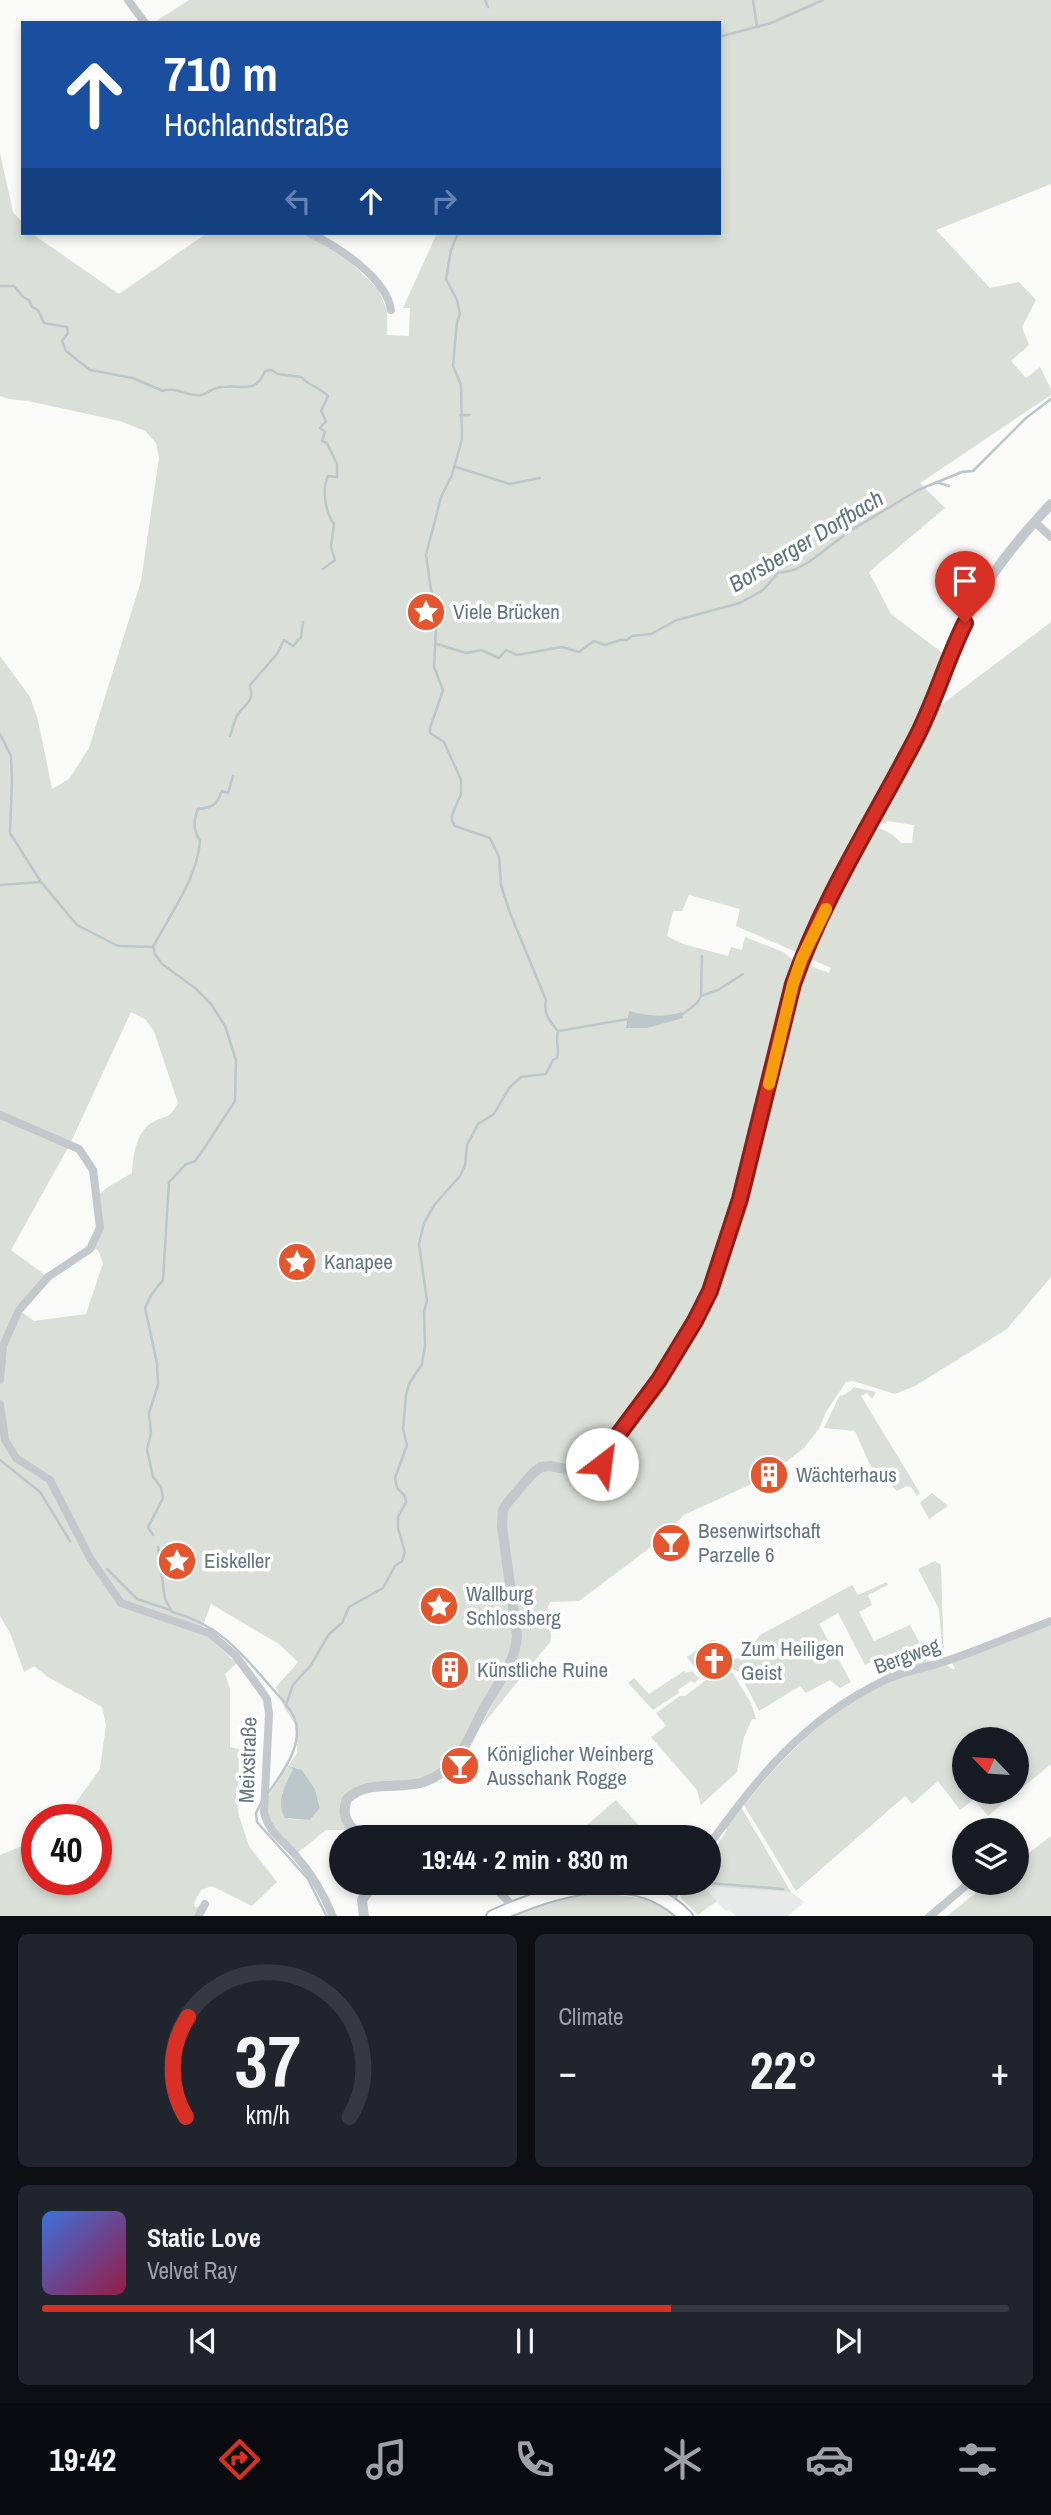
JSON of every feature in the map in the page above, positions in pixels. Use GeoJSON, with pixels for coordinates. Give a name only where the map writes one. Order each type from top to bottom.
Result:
{"type":"FeatureCollection","features":[{"type":"Feature","properties":{"kind":"main road"},"geometry":{"type":"LineString","coordinates":[[493,1916],[555,1892],[592,1886],[650,1893],[669,1902],[686,1916]]}},
{"type":"Feature","properties":{"kind":"street"},"geometry":{"type":"LineString","coordinates":[[128,0],[144,21]]}},
{"type":"Feature","properties":{"kind":"street"},"geometry":{"type":"LineString","coordinates":[[313,235],[347,253],[381,288],[391,310]]}},
{"type":"Feature","properties":{"kind":"street"},"geometry":{"type":"LineString","coordinates":[[350,1825],[343,1812],[347,1798],[353,1792],[363,1788],[413,1785],[432,1779],[450,1766],[473,1735],[481,1714],[507,1672],[517,1636],[502,1526],[503,1510],[521,1486],[541,1467],[585,1472],[598,1468],[618,1435],[650,1394],[695,1321],[714,1281],[740,1199],[793,984],[802,958],[870,820],[914,743],[951,652],[986,582],[1051,504]]}},
{"type":"Feature","properties":{"kind":"street"},"geometry":{"type":"LineString","coordinates":[[1035,522],[1051,537]]}},
{"type":"Feature","properties":{"kind":"street"},"geometry":{"type":"LineString","coordinates":[[0,1115],[79,1149],[93,1170],[100,1228],[90,1249],[48,1278],[19,1310],[3,1346],[0,1380]]}},
{"type":"Feature","properties":{"kind":"street","name":"Meixstraße"},"geometry":{"type":"LineString","coordinates":[[0,1404],[5,1440],[16,1458],[50,1480],[90,1558],[121,1602],[209,1633],[235,1655],[267,1699],[269,1714],[266,1791],[263,1804],[268,1828],[312,1877],[333,1916]]}},
{"type":"Feature","properties":{"kind":"street","name":"Bergweg"},"geometry":{"type":"LineString","coordinates":[[721,1828],[746,1792],[788,1746],[841,1705],[882,1682],[1051,1621]]}},
{"type":"Feature","properties":{"kind":"street"},"geometry":{"type":"LineString","coordinates":[[364,1916],[362,1900],[366,1895]]}},
{"type":"Feature","properties":{"kind":"street"},"geometry":{"type":"LineString","coordinates":[[502,1895],[514,1907]]}},
{"type":"Feature","properties":{"kind":"street"},"geometry":{"type":"LineString","coordinates":[[669,1902],[674,1895]]}},
{"type":"Feature","properties":{"kind":"street"},"geometry":{"type":"LineString","coordinates":[[929,1916],[954,1895]]}},
{"type":"Feature","properties":{"kind":"street"},"geometry":{"type":"LineString","coordinates":[[198,1916],[205,1904]]}},
{"type":"Feature","properties":{"kind":"shaded area"},"geometry":{"type":"Polygon","coordinates":[[[189,0],[1051,0],[1051,184],[936,230],[990,288],[1019,282],[1036,300],[1022,327],[1029,345],[1011,361],[1026,378],[1040,367],[1051,389],[1051,395],[920,483],[945,508],[869,572],[891,614],[945,655],[933,697],[801,954],[736,926],[740,909],[689,895],[682,911],[673,911],[667,936],[683,944],[728,956],[731,947],[742,950],[745,937],[783,952],[797,963],[731,1223],[704,1296],[666,1363],[599,1461],[589,1469],[543,1463],[502,1505],[514,1621],[513,1648],[470,1732],[445,1767],[422,1779],[374,1783],[341,1803],[340,1815],[346,1825],[329,1825],[329,1830],[295,1855],[268,1828],[263,1804],[297,1753],[296,1725],[284,1707],[276,1687],[298,1662],[279,1644],[211,1604],[201,1631],[237,1663],[225,1674],[230,1689],[230,1747],[239,1749],[238,1812],[249,1846],[277,1882],[252,1906],[212,1886],[201,1890],[194,1903],[195,1907],[200,1906],[195,1916],[0,1916],[0,1855],[21,1846],[21,1895],[112,1895],[112,1804],[75,1804],[100,1769],[106,1725],[102,1707],[48,1677],[34,1666],[24,1672],[11,1635],[0,1616],[0,656],[30,697],[38,720],[52,789],[69,779],[89,748],[141,581],[159,458],[156,443],[145,431],[120,421],[0,396],[0,153],[13,212],[21,221],[21,235],[34,235],[119,294],[204,235],[307,235],[339,251],[378,289],[387,310],[387,335],[409,336],[410,308],[403,308],[436,235],[721,235],[721,21],[156,21],[189,0]],[[131,1012],[70,1144],[11,1250],[48,1277],[19,1310],[34,1321],[86,1314],[103,1263],[98,1250],[90,1249],[96,1239],[98,1196],[132,1173],[135,1152],[143,1131],[153,1122],[169,1115],[178,1103],[154,1031],[145,1019],[131,1012]],[[302,1770],[282,1793],[288,1819],[310,1820],[320,1808],[315,1789],[302,1770]]]}},
{"type":"Feature","properties":{"kind":"shaded area"},"geometry":{"type":"Polygon","coordinates":[[[1051,622],[1051,1277],[1007,1329],[915,1386],[895,1394],[853,1381],[846,1382],[826,1412],[819,1429],[804,1448],[778,1468],[765,1470],[760,1480],[684,1515],[663,1538],[579,1601],[550,1602],[550,1642],[480,1728],[516,1658],[505,1521],[511,1506],[525,1486],[543,1470],[592,1474],[715,1288],[796,986],[804,964],[829,973],[831,968],[807,957],[870,828],[879,828],[901,843],[912,843],[914,825],[887,821],[885,824],[875,819],[933,711],[1051,622]]]}},
{"type":"Feature","properties":{"kind":"shaded area"},"geometry":{"type":"Polygon","coordinates":[[[629,1011],[656,1016],[682,1012],[683,1018],[647,1028],[626,1028],[629,1011]]]}},
{"type":"Feature","properties":{"kind":"shaded area"},"geometry":{"type":"Polygon","coordinates":[[[853,1387],[876,1392],[872,1399],[867,1393],[861,1396],[920,1493],[917,1496],[911,1487],[907,1486],[897,1491],[870,1465],[855,1431],[824,1428],[840,1395],[853,1387]]]}},
{"type":"Feature","properties":{"kind":"shaded area"},"geometry":{"type":"Polygon","coordinates":[[[932,1493],[948,1506],[929,1519],[920,1503],[932,1493]]]}},
{"type":"Feature","properties":{"kind":"shaded area"},"geometry":{"type":"Polygon","coordinates":[[[935,1561],[941,1565],[944,1658],[886,1677],[877,1659],[865,1665],[838,1613],[819,1624],[851,1682],[840,1688],[830,1680],[806,1693],[800,1686],[759,1711],[739,1672],[724,1670],[722,1666],[727,1662],[720,1651],[711,1656],[708,1649],[703,1652],[706,1659],[698,1664],[705,1675],[712,1672],[716,1674],[702,1677],[687,1657],[715,1640],[730,1662],[744,1656],[760,1635],[852,1585],[858,1595],[887,1582],[888,1585],[868,1595],[872,1605],[859,1612],[874,1641],[910,1625],[930,1662],[943,1658],[939,1609],[918,1569],[935,1561]]]}},
{"type":"Feature","properties":{"kind":"shaded area"},"geometry":{"type":"Polygon","coordinates":[[[1051,1624],[1051,1764],[1029,1782],[1029,1727],[952,1727],[952,1799],[938,1781],[912,1804],[905,1796],[796,1891],[744,1805],[798,1745],[844,1707],[881,1686],[902,1678],[946,1664],[953,1670],[955,1668],[952,1663],[1051,1624]]]}},
{"type":"Feature","properties":{"kind":"shaded area"},"geometry":{"type":"Polygon","coordinates":[[[684,1671],[692,1671],[699,1679],[694,1683],[691,1681],[678,1690],[679,1693],[653,1710],[628,1683],[634,1678],[649,1694],[684,1671]]]}},
{"type":"Feature","properties":{"kind":"shaded area"},"geometry":{"type":"Polygon","coordinates":[[[732,1672],[751,1703],[756,1719],[752,1719],[744,1737],[737,1772],[701,1805],[697,1790],[651,1737],[666,1726],[656,1713],[706,1680],[732,1672]]]}},
{"type":"Feature","properties":{"kind":"shaded area"},"geometry":{"type":"Polygon","coordinates":[[[287,1766],[302,1770],[315,1789],[320,1808],[310,1820],[285,1818],[282,1812],[281,1799],[293,1769],[287,1766]]]}},
{"type":"Feature","properties":{"kind":"shaded area"},"geometry":{"type":"Polygon","coordinates":[[[616,1800],[638,1825],[587,1825],[616,1800]]]}},
{"type":"Feature","properties":{"kind":"shaded area"},"geometry":{"type":"Polygon","coordinates":[[[955,1804],[968,1804],[960,1810],[955,1804]]]}},
{"type":"Feature","properties":{"kind":"shaded area"},"geometry":{"type":"Polygon","coordinates":[[[978,1804],[1003,1804],[988,1816],[978,1804]]]}},
{"type":"Feature","properties":{"kind":"shaded area"},"geometry":{"type":"Polygon","coordinates":[[[741,1807],[791,1892],[721,1887],[721,1839],[727,1830],[724,1827],[741,1807]]]}},
{"type":"Feature","properties":{"kind":"shaded area"},"geometry":{"type":"Polygon","coordinates":[[[1051,1836],[1051,1916],[947,1916],[973,1895],[1029,1895],[1029,1853],[1051,1836]]]}},
{"type":"Feature","properties":{"kind":"shaded area"},"geometry":{"type":"Polygon","coordinates":[[[721,1887],[791,1892],[804,1902],[788,1916],[736,1916],[729,1909],[726,1911],[711,1895],[721,1895],[721,1887]]]}},
{"type":"Feature","properties":{"kind":"shaded area"},"geometry":{"type":"Polygon","coordinates":[[[578,1895],[622,1895],[656,1904],[676,1916],[512,1916],[545,1900],[578,1895]]]}},
{"type":"Feature","properties":{"kind":"shaded area"},"geometry":{"type":"Polygon","coordinates":[[[680,1895],[711,1895],[717,1901],[698,1915],[680,1895]]]}},
{"type":"Feature","properties":{"kind":"waterway"},"geometry":{"type":"LineString","coordinates":[[485,0],[488,7]]}},
{"type":"Feature","properties":{"kind":"waterway"},"geometry":{"type":"LineString","coordinates":[[753,0],[757,27]]}},
{"type":"Feature","properties":{"kind":"waterway"},"geometry":{"type":"LineString","coordinates":[[721,36],[771,23],[823,0]]}},
{"type":"Feature","properties":{"kind":"waterway"},"geometry":{"type":"LineString","coordinates":[[268,1793],[288,1762],[296,1739],[297,1727],[286,1705],[293,1685],[311,1665],[329,1634],[342,1623],[349,1607],[383,1588],[395,1566],[402,1561],[405,1552],[398,1528],[398,1517],[406,1502],[405,1496],[397,1488],[395,1478],[407,1445],[403,1429],[406,1395],[409,1384],[422,1364],[425,1346],[424,1311],[427,1301],[419,1244],[424,1223],[435,1204],[460,1176],[465,1165],[467,1145],[478,1124],[494,1114],[509,1088],[521,1077],[546,1074],[558,1055],[558,1031],[548,1017],[546,1000],[510,913],[501,885],[499,857],[490,838],[455,826],[452,821],[461,794],[461,780],[444,742],[430,733],[443,690],[434,667],[437,608],[432,597],[426,555],[441,497],[452,475],[462,439],[461,385],[453,366],[460,314],[457,300],[446,279],[451,250],[457,235]]}},
{"type":"Feature","properties":{"kind":"waterway"},"geometry":{"type":"LineString","coordinates":[[0,286],[14,286],[29,300],[32,307],[38,310],[44,323],[67,327],[68,333],[62,341],[66,351],[90,370],[133,378],[163,391],[196,395],[225,387],[251,386],[261,379],[265,371],[271,370],[278,374],[301,377],[325,393],[328,396],[321,411],[326,421],[320,428],[325,432],[322,441],[327,443],[337,464],[337,477],[328,476],[325,494],[328,513],[334,524],[331,547],[335,560],[323,569]]}},
{"type":"Feature","properties":{"kind":"waterway","name":"Borsberger Dorfbach"},"geometry":{"type":"LineString","coordinates":[[437,644],[466,653],[481,650],[499,658],[506,650],[517,655],[562,647],[579,652],[594,641],[605,645],[627,640],[632,636],[651,634],[677,620],[740,603],[763,590],[778,573],[794,570],[809,562],[850,531],[918,490],[962,472],[973,471],[1026,418],[1051,399]]}},
{"type":"Feature","properties":{"kind":"waterway"},"geometry":{"type":"LineString","coordinates":[[460,415],[469,415]]}},
{"type":"Feature","properties":{"kind":"waterway"},"geometry":{"type":"LineString","coordinates":[[456,467],[510,484],[540,478]]}},
{"type":"Feature","properties":{"kind":"waterway","name":"Borsberger Dorfbach"},"geometry":{"type":"LineString","coordinates":[[936,482],[949,486]]}},
{"type":"Feature","properties":{"kind":"waterway"},"geometry":{"type":"LineString","coordinates":[[230,736],[237,716],[250,699],[250,685],[277,654],[284,640],[293,646],[301,637],[303,622]]}},
{"type":"Feature","properties":{"kind":"waterway"},"geometry":{"type":"LineString","coordinates":[[0,734],[11,756],[10,833],[41,882],[77,925],[118,946],[153,947]]}},
{"type":"Feature","properties":{"kind":"waterway"},"geometry":{"type":"LineString","coordinates":[[153,1535],[148,1527],[163,1498],[161,1487],[153,1477],[147,1449],[151,1433],[149,1413],[158,1385],[157,1363],[145,1308],[163,1280],[169,1182],[185,1165],[195,1161],[235,1101],[236,1060],[225,1026],[211,1004],[195,988],[162,964],[153,947],[194,869],[200,841],[194,825],[198,809],[213,805],[222,791],[228,793],[233,776]]}},
{"type":"Feature","properties":{"kind":"waterway"},"geometry":{"type":"LineString","coordinates":[[0,885],[41,882]]}},
{"type":"Feature","properties":{"kind":"waterway"},"geometry":{"type":"LineString","coordinates":[[701,995],[702,956]]}},
{"type":"Feature","properties":{"kind":"waterway"},"geometry":{"type":"LineString","coordinates":[[683,1014],[697,1003],[701,996],[718,990],[743,974]]}},
{"type":"Feature","properties":{"kind":"waterway"},"geometry":{"type":"LineString","coordinates":[[559,1031],[628,1019]]}},
{"type":"Feature","properties":{"kind":"waterway"},"geometry":{"type":"LineString","coordinates":[[0,1460],[40,1492],[70,1541]]}},
{"type":"Feature","properties":{"kind":"waterway"},"geometry":{"type":"LineString","coordinates":[[158,1547],[165,1599],[172,1612],[191,1618],[223,1637],[249,1661],[286,1704]]}},
{"type":"Feature","properties":{"kind":"waterway"},"geometry":{"type":"LineString","coordinates":[[107,1569],[137,1599],[170,1610]]}},
{"type":"Feature","properties":{"kind":"waterway"},"geometry":{"type":"LineString","coordinates":[[262,1801],[256,1813],[257,1822],[308,1879],[326,1916]]}},
{"type":"Feature","properties":{"kind":"waterway"},"geometry":{"type":"LineString","coordinates":[[721,1884],[783,1889]]}},
{"type":"Feature","properties":{"kind":"slow traffic"},"geometry":{"type":"LineString","coordinates":[[769,1084],[793,984],[802,958],[826,909]]}},
{"type":"Feature","properties":{"kind":"place","name":"Viele Brücken"},"geometry":{"type":"Point","coordinates":[426,612]}},
{"type":"Feature","properties":{"kind":"place","name":"Kanapee"},"geometry":{"type":"Point","coordinates":[297,1262]}},
{"type":"Feature","properties":{"kind":"place","name":"Wächterhaus"},"geometry":{"type":"Point","coordinates":[769,1475]}},
{"type":"Feature","properties":{"kind":"place","name":"Besenwirtschaft Parzelle 6"},"geometry":{"type":"Point","coordinates":[671,1543]}},
{"type":"Feature","properties":{"kind":"place","name":"Eiskeller"},"geometry":{"type":"Point","coordinates":[177,1561]}},
{"type":"Feature","properties":{"kind":"place","name":"Wallburg Schlossberg"},"geometry":{"type":"Point","coordinates":[439,1606]}},
{"type":"Feature","properties":{"kind":"place","name":"Zum Heiligen Geist"},"geometry":{"type":"Point","coordinates":[714,1661]}},
{"type":"Feature","properties":{"kind":"place","name":"Künstliche Ruine"},"geometry":{"type":"Point","coordinates":[450,1670]}},
{"type":"Feature","properties":{"kind":"place","name":"Königlicher Weinberg Ausschank Rogge"},"geometry":{"type":"Point","coordinates":[460,1766]}},
{"type":"Feature","properties":{"kind":"route"},"geometry":{"type":"LineString","coordinates":[[602,1464],[618,1435],[659,1380],[710,1291],[740,1199],[793,984],[802,958],[870,820],[914,743],[965,623]]}}]}
